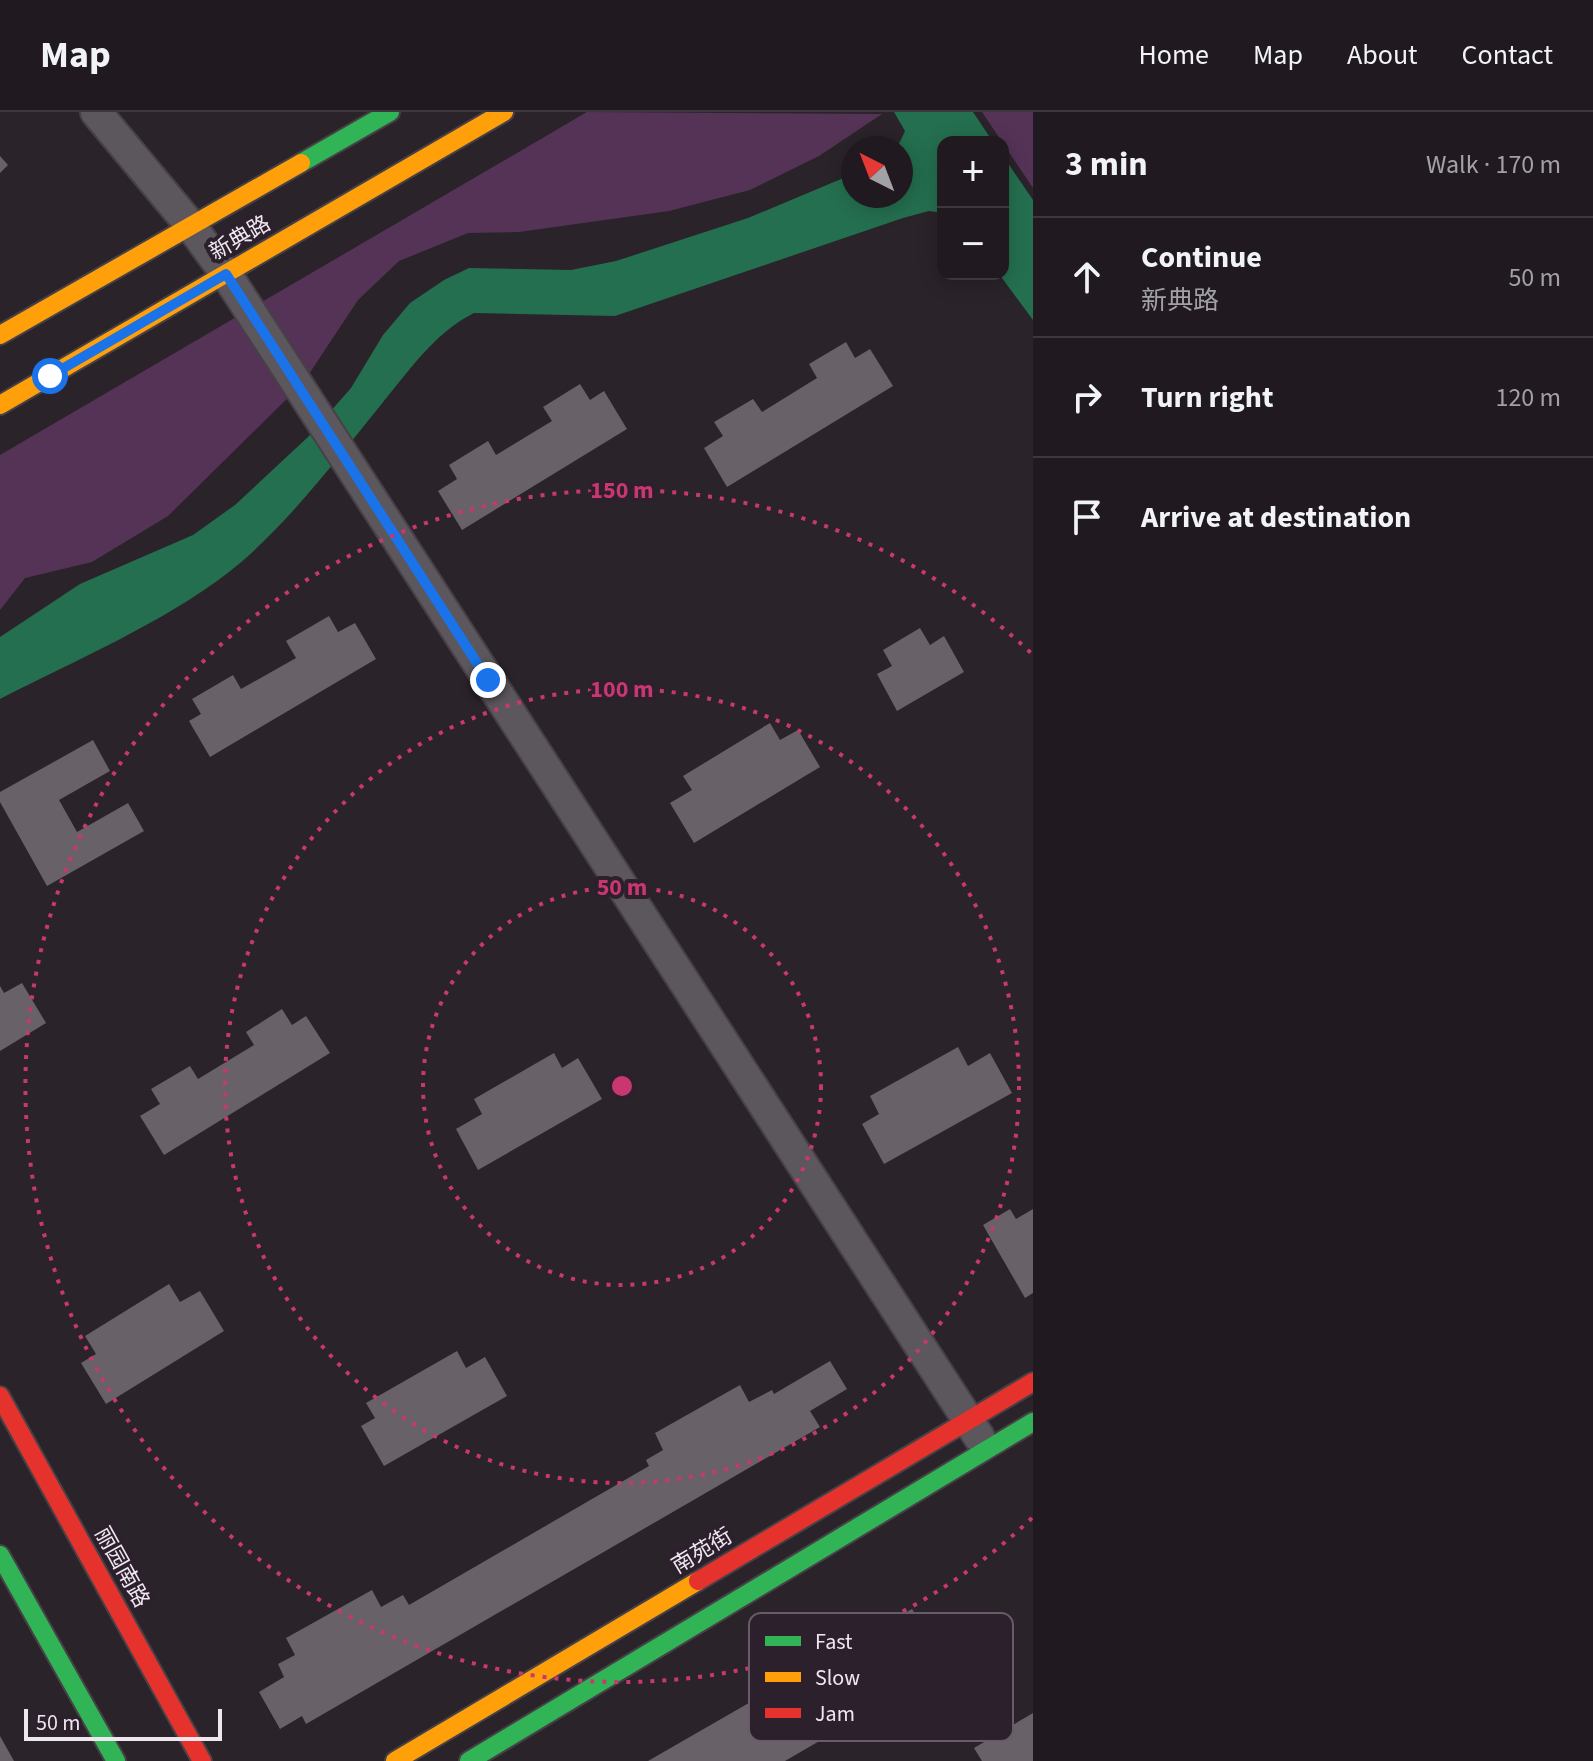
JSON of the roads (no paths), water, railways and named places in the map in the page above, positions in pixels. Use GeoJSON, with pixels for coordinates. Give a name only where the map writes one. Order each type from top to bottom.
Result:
{"type":"FeatureCollection","features":[{"type":"Feature","properties":{"kind":"main road","name":"新典路"},"geometry":{"type":"LineString","coordinates":[[0,335],[390,112]]}},
{"type":"Feature","properties":{"kind":"main road","name":"新典路"},"geometry":{"type":"LineString","coordinates":[[0,405],[504,112]]}},
{"type":"Feature","properties":{"kind":"main road","name":"南苑街"},"geometry":{"type":"LineString","coordinates":[[395,1761],[1033,1382]]}},
{"type":"Feature","properties":{"kind":"main road","name":"丽园南路"},"geometry":{"type":"LineString","coordinates":[[0,1396],[202,1761]]}},
{"type":"Feature","properties":{"kind":"main road"},"geometry":{"type":"LineString","coordinates":[[469,1761],[1033,1422]]}},
{"type":"Feature","properties":{"kind":"main road"},"geometry":{"type":"LineString","coordinates":[[0,1555],[116,1761]]}},
{"type":"Feature","properties":{"kind":"street"},"geometry":{"type":"LineString","coordinates":[[96,112],[191,226],[226,274],[987,1448]]}}]}
